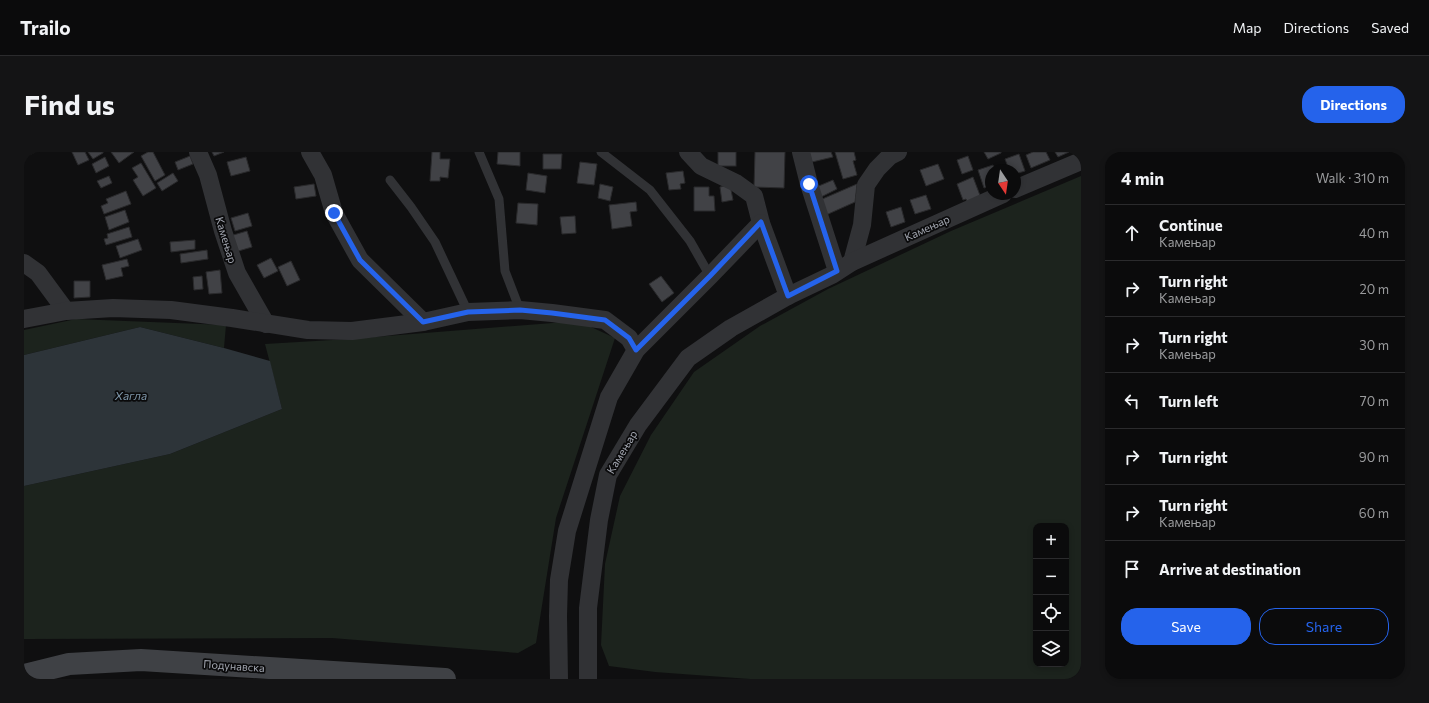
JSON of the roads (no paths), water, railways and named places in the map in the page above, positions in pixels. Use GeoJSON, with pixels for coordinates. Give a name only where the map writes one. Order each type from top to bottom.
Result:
{"type":"FeatureCollection","features":[{"type":"Feature","properties":{"kind":"street","name":"Камењар"},"geometry":{"type":"LineString","coordinates":[[198,152],[208,175],[223,231],[237,274],[266,324]]}},
{"type":"Feature","properties":{"kind":"street"},"geometry":{"type":"LineString","coordinates":[[310,152],[323,175],[334,213],[360,260],[423,322]]}},
{"type":"Feature","properties":{"kind":"street"},"geometry":{"type":"LineString","coordinates":[[688,152],[701,166],[736,183],[754,196],[761,222],[788,296]]}},
{"type":"Feature","properties":{"kind":"street"},"geometry":{"type":"LineString","coordinates":[[801,152],[809,184],[845,267]]}},
{"type":"Feature","properties":{"kind":"street"},"geometry":{"type":"LineString","coordinates":[[845,267],[862,225],[866,185],[876,169],[890,156],[898,152]]}},
{"type":"Feature","properties":{"kind":"street"},"geometry":{"type":"LineString","coordinates":[[1021,186],[1081,161]]}},
{"type":"Feature","properties":{"kind":"street","name":"Камењар"},"geometry":{"type":"LineString","coordinates":[[588,679],[588,608],[599,520],[608,475],[638,425],[688,358],[731,328],[788,296],[845,267],[991,200]]}},
{"type":"Feature","properties":{"kind":"street"},"geometry":{"type":"LineString","coordinates":[[559,679],[559,580],[567,531],[609,397],[636,350],[710,276],[761,222]]}},
{"type":"Feature","properties":{"kind":"street"},"geometry":{"type":"LineString","coordinates":[[24,263],[38,273],[66,311]]}},
{"type":"Feature","properties":{"kind":"street"},"geometry":{"type":"LineString","coordinates":[[24,319],[66,311],[112,308],[172,310],[203,313],[308,330],[352,330],[423,322],[468,312],[520,310],[605,320],[629,338],[636,350]]}},
{"type":"Feature","properties":{"kind":"street","name":"Подунавска"},"geometry":{"type":"LineString","coordinates":[[24,675],[69,664],[141,660],[445,679]]}},
{"type":"Feature","properties":{"kind":"lane"},"geometry":{"type":"LineString","coordinates":[[479,152],[499,199],[505,271],[520,310]]}},
{"type":"Feature","properties":{"kind":"lane"},"geometry":{"type":"LineString","coordinates":[[600,152],[650,190],[690,241],[710,276]]}},
{"type":"Feature","properties":{"kind":"lane"},"geometry":{"type":"LineString","coordinates":[[390,180],[435,242],[468,312]]}},
{"type":"Feature","properties":{"kind":"water","name":"Хагла"},"geometry":{"type":"Polygon","coordinates":[[[140,327],[270,361],[282,409],[170,454],[24,486],[24,355],[140,327]]]}}]}
